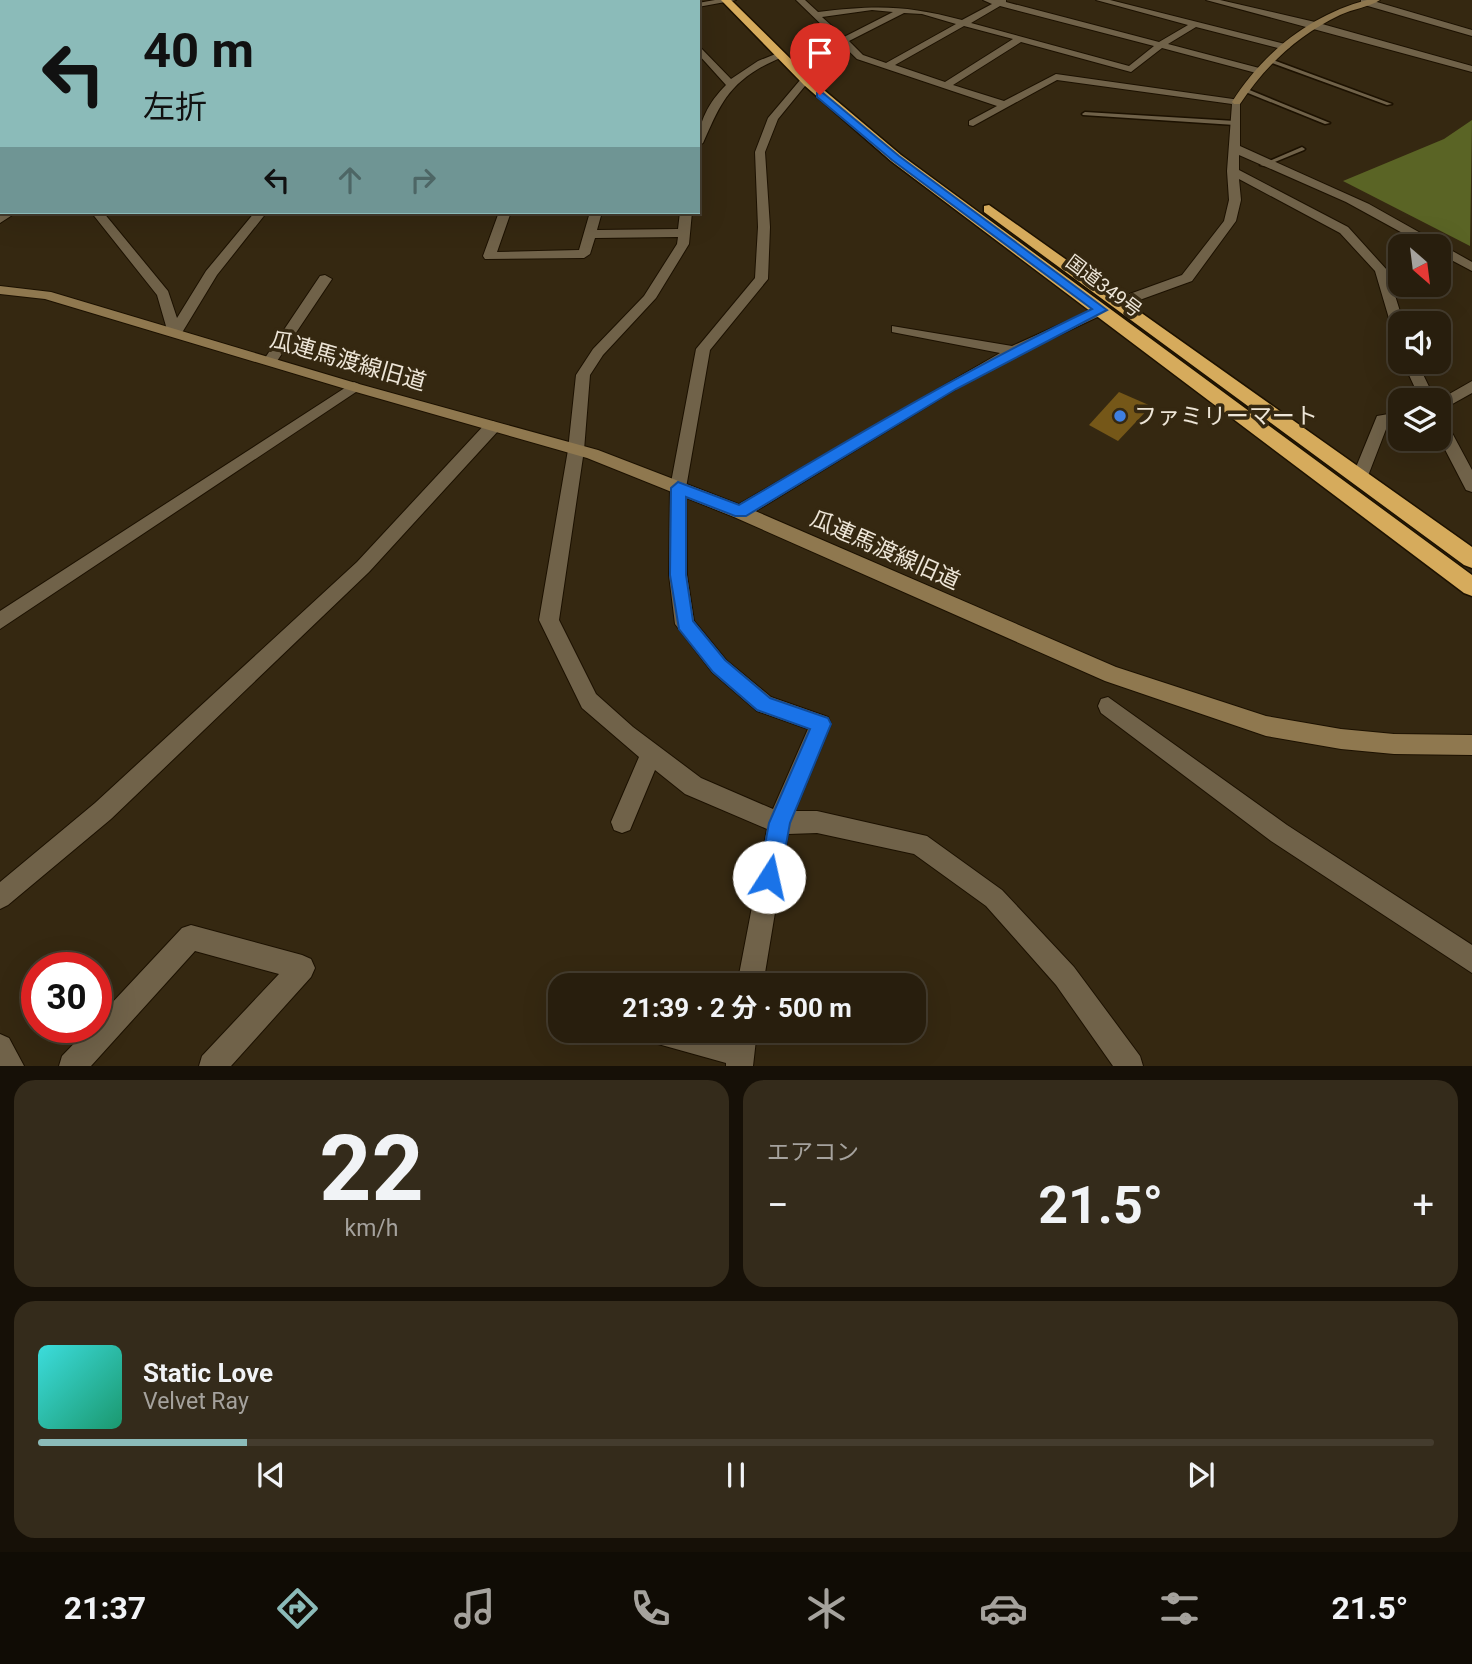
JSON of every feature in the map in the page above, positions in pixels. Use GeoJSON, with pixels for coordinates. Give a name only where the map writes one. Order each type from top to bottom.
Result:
{"type":"FeatureCollection","features":[{"type":"Feature","properties":{"kind":"highway","name":"国道349号"},"geometry":{"type":"LineString","coordinates":[[728,0],[778,57],[896,158],[1472,587]]}},
{"type":"Feature","properties":{"kind":"highway","name":"国道349号"},"geometry":{"type":"LineString","coordinates":[[742,0],[792,52],[851,105],[910,151],[1472,559]]}},
{"type":"Feature","properties":{"kind":"street"},"geometry":{"type":"LineString","coordinates":[[700,5],[728,0]]}},
{"type":"Feature","properties":{"kind":"street"},"geometry":{"type":"LineString","coordinates":[[800,0],[860,57],[1005,105]]}},
{"type":"Feature","properties":{"kind":"street"},"geometry":{"type":"LineString","coordinates":[[987,0],[1002,1],[1260,71]]}},
{"type":"Feature","properties":{"kind":"street"},"geometry":{"type":"LineString","coordinates":[[1100,0],[1286,47]]}},
{"type":"Feature","properties":{"kind":"street"},"geometry":{"type":"LineString","coordinates":[[1133,8],[1148,0]]}},
{"type":"Feature","properties":{"kind":"street"},"geometry":{"type":"LineString","coordinates":[[1210,0],[1312,24],[1472,69]]}},
{"type":"Feature","properties":{"kind":"street"},"geometry":{"type":"LineString","coordinates":[[1118,303],[1188,278],[1230,221],[1235,200],[1233,171],[1237,102],[1260,71],[1312,24],[1365,1],[1376,0]]}},
{"type":"Feature","properties":{"kind":"street"},"geometry":{"type":"LineString","coordinates":[[887,66],[1002,1]]}},
{"type":"Feature","properties":{"kind":"street"},"geometry":{"type":"LineString","coordinates":[[1365,1],[1471,33]]}},
{"type":"Feature","properties":{"kind":"street"},"geometry":{"type":"LineString","coordinates":[[816,15],[872,8],[904,10],[965,22],[1131,69]]}},
{"type":"Feature","properties":{"kind":"street"},"geometry":{"type":"LineString","coordinates":[[843,41],[904,10]]}},
{"type":"Feature","properties":{"kind":"street"},"geometry":{"type":"LineString","coordinates":[[1113,85],[1161,45],[1195,24]]}},
{"type":"Feature","properties":{"kind":"street"},"geometry":{"type":"LineString","coordinates":[[948,84],[1021,38]]}},
{"type":"Feature","properties":{"kind":"street"},"geometry":{"type":"LineString","coordinates":[[700,50],[731,85]]}},
{"type":"Feature","properties":{"kind":"street"},"geometry":{"type":"LineString","coordinates":[[700,136],[715,104],[731,85],[770,59],[778,57]]}},
{"type":"Feature","properties":{"kind":"street"},"geometry":{"type":"LineString","coordinates":[[700,61],[710,61]]}},
{"type":"Feature","properties":{"kind":"street"},"geometry":{"type":"LineString","coordinates":[[973,123],[1056,77],[1237,102]]}},
{"type":"Feature","properties":{"kind":"street"},"geometry":{"type":"LineString","coordinates":[[752,973],[779,823],[821,724],[764,704],[719,666],[685,624],[678,575],[678,488],[703,349],[761,279],[764,227],[760,152],[773,118],[804,80]]}},
{"type":"Feature","properties":{"kind":"street"},"geometry":{"type":"LineString","coordinates":[[1235,148],[1263,165],[1320,186],[1381,214],[1416,234]]}},
{"type":"Feature","properties":{"kind":"street"},"geometry":{"type":"LineString","coordinates":[[1233,171],[1344,230],[1381,270],[1394,311]]}},
{"type":"Feature","properties":{"kind":"street"},"geometry":{"type":"LineString","coordinates":[[98,214],[163,294],[175,333]]}},
{"type":"Feature","properties":{"kind":"street"},"geometry":{"type":"LineString","coordinates":[[175,333],[211,274],[259,214]]}},
{"type":"Feature","properties":{"kind":"street"},"geometry":{"type":"LineString","coordinates":[[504,214],[489,256],[584,254],[595,214]]}},
{"type":"Feature","properties":{"kind":"street"},"geometry":{"type":"LineString","coordinates":[[686,214],[683,244],[649,298],[598,352],[583,375],[576,450],[549,620],[589,701],[693,786],[779,823],[817,822],[919,844],[994,898],[1065,976],[1130,1066]]}},
{"type":"Feature","properties":{"kind":"street"},"geometry":{"type":"LineString","coordinates":[[590,234],[684,233]]}},
{"type":"Feature","properties":{"kind":"street"},"geometry":{"type":"LineString","coordinates":[[1451,255],[1472,267]]}},
{"type":"Feature","properties":{"kind":"street"},"geometry":{"type":"LineString","coordinates":[[270,362],[325,279]]}},
{"type":"Feature","properties":{"kind":"street","name":"瓜連馬渡線旧道"},"geometry":{"type":"LineString","coordinates":[[0,290],[46,295],[576,450],[740,512],[1112,675],[1266,726],[1341,739],[1394,744],[1472,745]]}},
{"type":"Feature","properties":{"kind":"street"},"geometry":{"type":"LineString","coordinates":[[740,512],[1014,351],[1101,310]]}},
{"type":"Feature","properties":{"kind":"street"},"geometry":{"type":"LineString","coordinates":[[897,329],[1014,351]]}},
{"type":"Feature","properties":{"kind":"street"},"geometry":{"type":"LineString","coordinates":[[1451,399],[1472,386]]}},
{"type":"Feature","properties":{"kind":"street"},"geometry":{"type":"LineString","coordinates":[[0,621],[354,387]]}},
{"type":"Feature","properties":{"kind":"street"},"geometry":{"type":"LineString","coordinates":[[1360,477],[1382,420],[1388,419]]}},
{"type":"Feature","properties":{"kind":"street"},"geometry":{"type":"LineString","coordinates":[[0,897],[103,811],[363,567],[493,426]]}},
{"type":"Feature","properties":{"kind":"street"},"geometry":{"type":"LineString","coordinates":[[1451,445],[1472,486]]}},
{"type":"Feature","properties":{"kind":"street"},"geometry":{"type":"LineString","coordinates":[[1108,706],[1279,833],[1472,960]]}},
{"type":"Feature","properties":{"kind":"street"},"geometry":{"type":"LineString","coordinates":[[622,822],[651,753]]}},
{"type":"Feature","properties":{"kind":"street"},"geometry":{"type":"LineString","coordinates":[[72,1066],[191,937],[302,968],[212,1066]]}},
{"type":"Feature","properties":{"kind":"street"},"geometry":{"type":"LineString","coordinates":[[710,1043],[741,1050]]}},
{"type":"Feature","properties":{"kind":"street"},"geometry":{"type":"LineString","coordinates":[[0,1047],[11,1066]]}},
{"type":"Feature","properties":{"kind":"lane"},"geometry":{"type":"LineString","coordinates":[[1271,61],[1389,104]]}},
{"type":"Feature","properties":{"kind":"lane"},"geometry":{"type":"LineString","coordinates":[[1245,90],[1327,123]]}},
{"type":"Feature","properties":{"kind":"lane"},"geometry":{"type":"LineString","coordinates":[[1085,114],[1235,123]]}},
{"type":"Feature","properties":{"kind":"lane"},"geometry":{"type":"LineString","coordinates":[[1263,165],[1302,149]]}},
{"type":"Feature","properties":{"kind":"green space"},"geometry":{"type":"Polygon","coordinates":[[[1472,120],[1470,246],[1343,181],[1444,139],[1472,120]]]}},
{"type":"Feature","properties":{"kind":"building","name":"ファミリーマート"},"geometry":{"type":"Polygon","coordinates":[[[1119,392],[1151,406],[1118,441],[1089,425],[1119,392]]]}},
{"type":"Feature","properties":{"kind":"place","name":"ファミリーマート"},"geometry":{"type":"Point","coordinates":[1120,416]}},
{"type":"Feature","properties":{"kind":"route"},"geometry":{"type":"LineString","coordinates":[[769,877],[779,823],[821,724],[764,704],[719,666],[685,624],[678,575],[678,488],[740,512],[951,386],[1014,351],[1101,310],[896,158],[820,95]]}}]}
